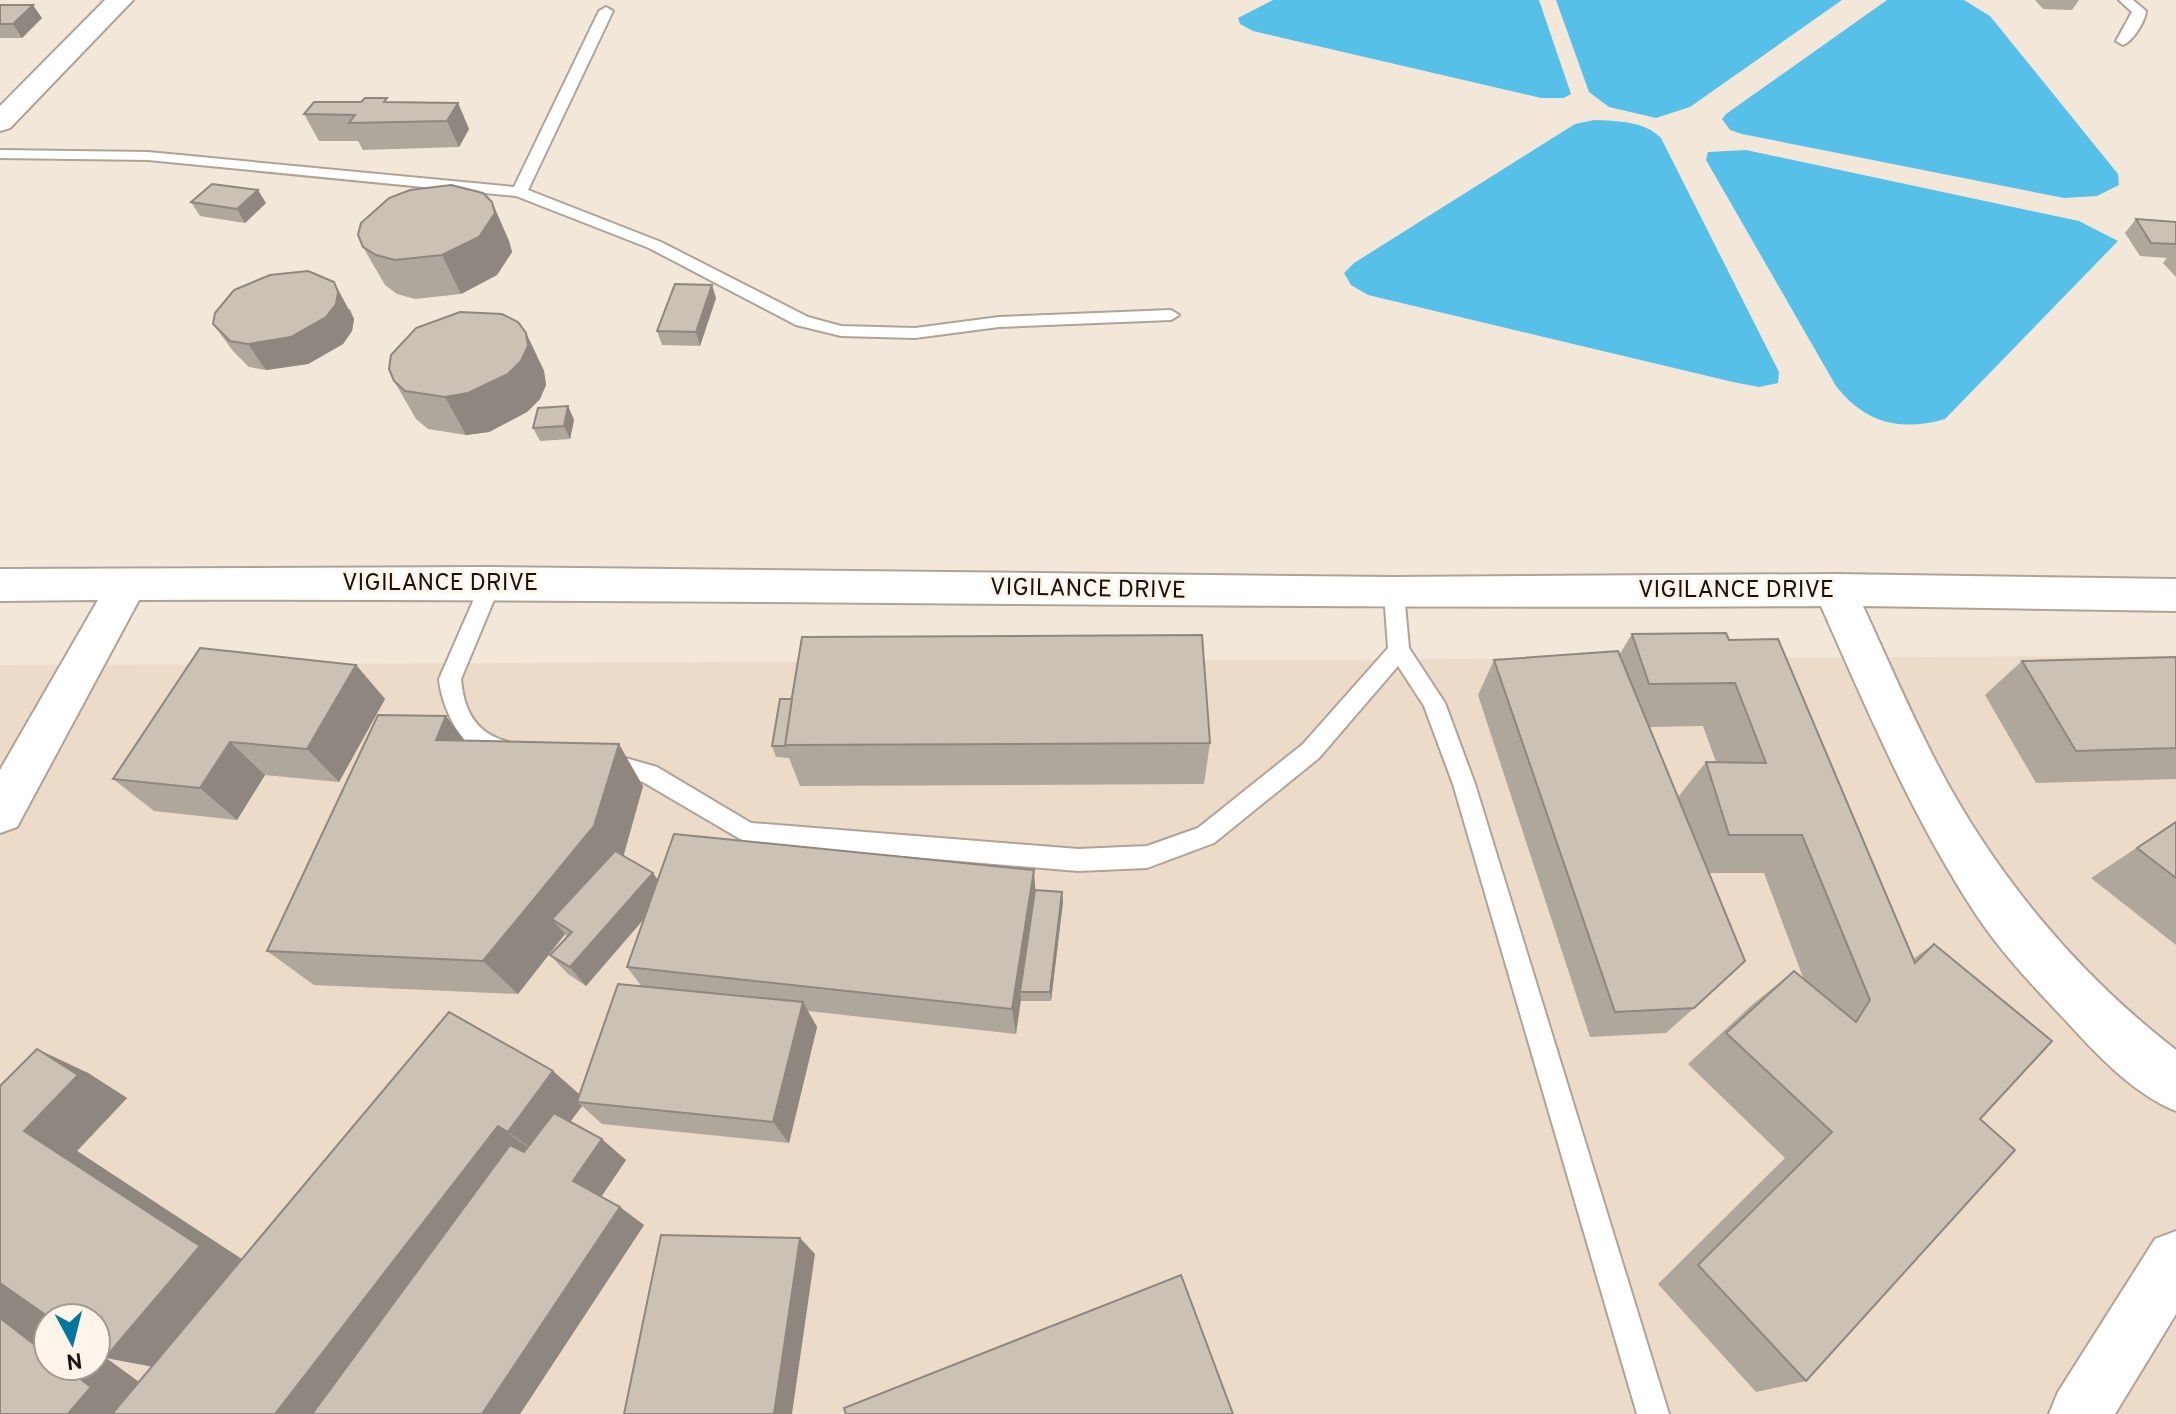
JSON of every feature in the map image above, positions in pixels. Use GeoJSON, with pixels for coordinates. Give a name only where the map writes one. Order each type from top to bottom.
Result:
{"type":"FeatureCollection","features":[{"type":"Feature","properties":{"kind":"street"},"geometry":{"type":"LineString","coordinates":[[0,122],[120,0]]}},
{"type":"Feature","properties":{"kind":"street","name":"VIGILANCE DRIVE"},"geometry":{"type":"LineString","coordinates":[[0,585],[491,583],[1394,593],[1835,590],[2176,595]]}},
{"type":"Feature","properties":{"kind":"street"},"geometry":{"type":"LineString","coordinates":[[0,813],[127,585]]}},
{"type":"Feature","properties":{"kind":"street"},"geometry":{"type":"LineString","coordinates":[[1835,590],[1917,770],[1995,901],[2040,958],[2114,1035],[2176,1084]]}},
{"type":"Feature","properties":{"kind":"street"},"geometry":{"type":"LineString","coordinates":[[2080,1414],[2176,1260]]}},
{"type":"Feature","properties":{"kind":"lane"},"geometry":{"type":"LineString","coordinates":[[2123,41],[2139,17],[2139,11],[2125,0]]}},
{"type":"Feature","properties":{"kind":"lane"},"geometry":{"type":"LineString","coordinates":[[519,192],[606,11]]}},
{"type":"Feature","properties":{"kind":"lane"},"geometry":{"type":"LineString","coordinates":[[0,154],[148,156],[519,192],[655,245],[802,321],[841,331],[915,333],[999,322],[1072,322],[1171,315]]}},
{"type":"Feature","properties":{"kind":"lane"},"geometry":{"type":"LineString","coordinates":[[491,583],[450,679],[450,689],[458,715],[473,737],[491,748],[524,753]]}},
{"type":"Feature","properties":{"kind":"lane"},"geometry":{"type":"LineString","coordinates":[[1394,593],[1399,650],[1434,703],[1464,784],[1653,1414]]}},
{"type":"Feature","properties":{"kind":"lane"},"geometry":{"type":"LineString","coordinates":[[583,759],[649,774],[747,833],[1078,860],[1147,857],[1206,836],[1299,761],[1399,650]]}},
{"type":"Feature","properties":{"kind":"shaded area"},"geometry":{"type":"Polygon","coordinates":[[[2176,656],[2176,1414],[0,1414],[0,665],[2176,656]]]}},
{"type":"Feature","properties":{"kind":"water"},"geometry":{"type":"Polygon","coordinates":[[[1273,0],[1539,0],[1571,94],[1564,98],[1541,98],[1253,31],[1240,24],[1238,18],[1273,0]]]}},
{"type":"Feature","properties":{"kind":"water"},"geometry":{"type":"Polygon","coordinates":[[[1556,0],[1842,0],[1690,107],[1656,118],[1609,107],[1589,92],[1556,0]]]}},
{"type":"Feature","properties":{"kind":"water"},"geometry":{"type":"Polygon","coordinates":[[[1887,0],[1964,0],[1990,16],[2118,174],[2119,185],[2097,196],[2064,198],[1730,130],[1722,119],[1726,114],[1887,0]]]}},
{"type":"Feature","properties":{"kind":"water"},"geometry":{"type":"Polygon","coordinates":[[[1594,120],[1639,125],[1661,138],[1779,372],[1778,383],[1759,387],[1733,382],[1368,295],[1351,285],[1344,273],[1354,263],[1575,124],[1594,120]]]}},
{"type":"Feature","properties":{"kind":"water"},"geometry":{"type":"Polygon","coordinates":[[[1746,150],[2079,221],[2118,241],[1945,419],[1913,425],[1884,421],[1859,409],[1836,386],[1706,160],[1708,152],[1746,150]]]}},
{"type":"Feature","properties":{"kind":"building"},"geometry":{"type":"Polygon","coordinates":[[[0,5],[33,5],[13,24],[0,24],[0,5]]]}},
{"type":"Feature","properties":{"kind":"building"},"geometry":{"type":"Polygon","coordinates":[[[365,98],[387,98],[384,102],[458,103],[447,121],[349,123],[355,115],[304,114],[314,102],[361,102],[365,98]]]}},
{"type":"Feature","properties":{"kind":"building"},"geometry":{"type":"Polygon","coordinates":[[[212,184],[258,190],[237,209],[191,202],[212,184]]]}},
{"type":"Feature","properties":{"kind":"building"},"geometry":{"type":"Polygon","coordinates":[[[451,185],[483,193],[492,202],[495,213],[479,237],[442,255],[395,260],[376,255],[363,247],[358,235],[361,223],[389,198],[410,190],[451,185]]]}},
{"type":"Feature","properties":{"kind":"building"},"geometry":{"type":"Polygon","coordinates":[[[2136,219],[2176,222],[2176,244],[2151,243],[2136,219]]]}},
{"type":"Feature","properties":{"kind":"building"},"geometry":{"type":"Polygon","coordinates":[[[308,271],[334,282],[338,292],[336,304],[326,317],[291,337],[248,344],[230,341],[213,324],[215,313],[234,290],[270,275],[308,271]]]}},
{"type":"Feature","properties":{"kind":"building"},"geometry":{"type":"Polygon","coordinates":[[[675,284],[712,285],[696,332],[657,331],[675,284]]]}},
{"type":"Feature","properties":{"kind":"building"},"geometry":{"type":"Polygon","coordinates":[[[460,312],[502,314],[518,322],[526,333],[528,346],[521,361],[508,374],[468,393],[445,397],[405,391],[394,381],[389,369],[391,355],[416,328],[460,312]]]}},
{"type":"Feature","properties":{"kind":"building"},"geometry":{"type":"Polygon","coordinates":[[[568,406],[564,426],[533,428],[538,408],[568,406]]]}},
{"type":"Feature","properties":{"kind":"building"},"geometry":{"type":"Polygon","coordinates":[[[1726,633],[1729,640],[1778,639],[1915,963],[1934,944],[2052,1041],[1980,1119],[2015,1150],[1806,1381],[1698,1265],[1832,1132],[1726,1033],[1794,971],[1856,1022],[1870,1000],[1802,835],[1729,835],[1706,762],[1766,763],[1735,683],[1649,684],[1632,634],[1726,633]]]}},
{"type":"Feature","properties":{"kind":"building"},"geometry":{"type":"Polygon","coordinates":[[[1202,635],[1210,743],[784,745],[802,637],[1202,635]]]}},
{"type":"Feature","properties":{"kind":"building"},"geometry":{"type":"Polygon","coordinates":[[[200,648],[356,665],[307,749],[230,742],[200,788],[113,779],[200,648]]]}},
{"type":"Feature","properties":{"kind":"building"},"geometry":{"type":"Polygon","coordinates":[[[1618,651],[1745,961],[1694,1008],[1615,1012],[1494,660],[1618,651]]]}},
{"type":"Feature","properties":{"kind":"building"},"geometry":{"type":"Polygon","coordinates":[[[2176,657],[2176,748],[2076,751],[2022,661],[2176,657]]]}},
{"type":"Feature","properties":{"kind":"building"},"geometry":{"type":"Polygon","coordinates":[[[780,699],[792,699],[785,746],[772,746],[780,699]]]}},
{"type":"Feature","properties":{"kind":"building"},"geometry":{"type":"Polygon","coordinates":[[[378,715],[446,716],[436,740],[619,744],[594,826],[483,961],[267,951],[378,715]]]}},
{"type":"Feature","properties":{"kind":"building"},"geometry":{"type":"Polygon","coordinates":[[[2176,822],[2176,878],[2137,848],[2176,822]]]}},
{"type":"Feature","properties":{"kind":"building"},"geometry":{"type":"Polygon","coordinates":[[[674,834],[1034,870],[1012,1009],[627,967],[674,834]]]}},
{"type":"Feature","properties":{"kind":"building"},"geometry":{"type":"Polygon","coordinates":[[[615,851],[653,873],[570,967],[550,955],[572,932],[552,919],[615,851]]]}},
{"type":"Feature","properties":{"kind":"building"},"geometry":{"type":"Polygon","coordinates":[[[1035,890],[1062,892],[1050,992],[1020,992],[1035,890]]]}},
{"type":"Feature","properties":{"kind":"building"},"geometry":{"type":"Polygon","coordinates":[[[618,984],[803,1002],[773,1122],[577,1102],[618,984]]]}},
{"type":"Feature","properties":{"kind":"building"},"geometry":{"type":"Polygon","coordinates":[[[449,1012],[553,1071],[508,1132],[498,1126],[275,1414],[112,1414],[449,1012]]]}},
{"type":"Feature","properties":{"kind":"building"},"geometry":{"type":"Polygon","coordinates":[[[37,1049],[78,1075],[24,1131],[200,1246],[112,1350],[112,1302],[32,1302],[32,1305],[0,1283],[0,1086],[37,1049]]]}},
{"type":"Feature","properties":{"kind":"building"},"geometry":{"type":"Polygon","coordinates":[[[554,1113],[602,1139],[573,1181],[620,1207],[482,1414],[312,1414],[510,1145],[524,1152],[554,1113]]]}},
{"type":"Feature","properties":{"kind":"building"},"geometry":{"type":"Polygon","coordinates":[[[661,1235],[800,1238],[774,1414],[624,1414],[661,1235]]]}},
{"type":"Feature","properties":{"kind":"building"},"geometry":{"type":"Polygon","coordinates":[[[1181,1275],[1233,1414],[846,1414],[844,1408],[1181,1275]]]}},
{"type":"Feature","properties":{"kind":"building"},"geometry":{"type":"Polygon","coordinates":[[[0,1318],[32,1343],[32,1382],[84,1382],[91,1387],[68,1414],[0,1414],[0,1318]]]}}]}
